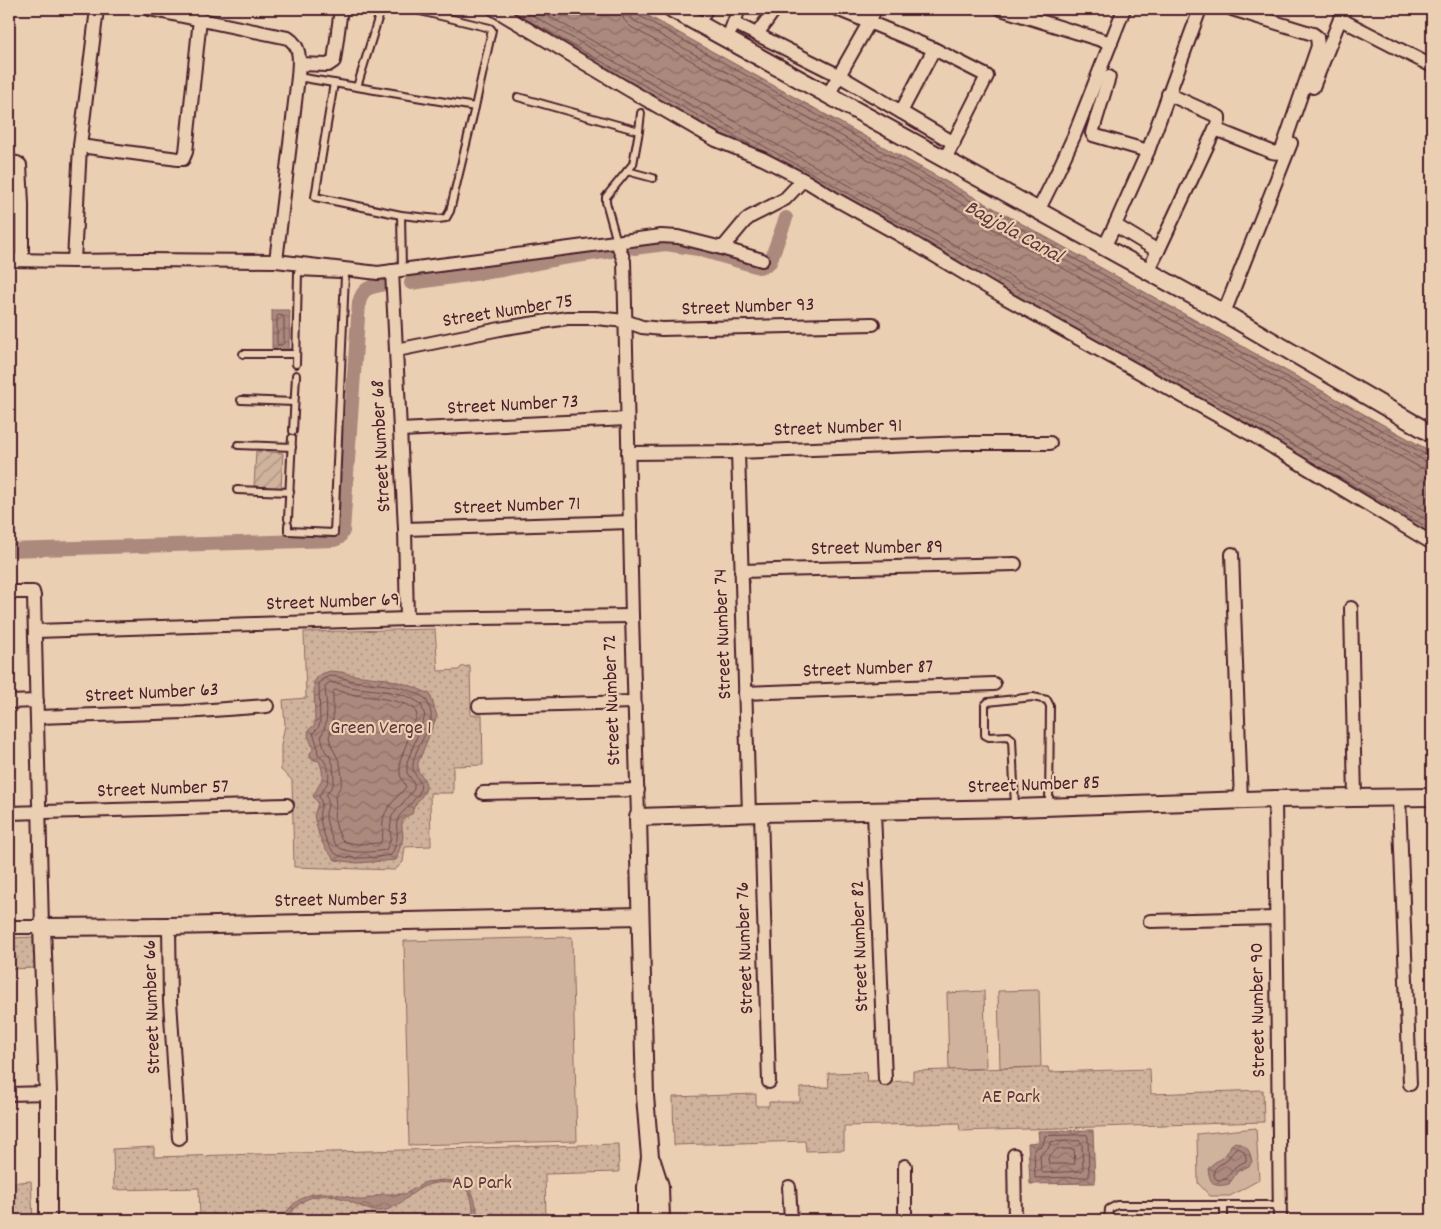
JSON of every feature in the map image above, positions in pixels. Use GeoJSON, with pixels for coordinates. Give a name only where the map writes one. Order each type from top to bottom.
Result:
{"type":"FeatureCollection","features":[{"type":"Feature","properties":{"kind":"street"},"geometry":{"type":"LineString","coordinates":[[74,261],[80,146],[97,9]]}},
{"type":"Feature","properties":{"kind":"street"},"geometry":{"type":"LineString","coordinates":[[149,9],[288,38],[298,48],[298,71],[276,261]]}},
{"type":"Feature","properties":{"kind":"street"},"geometry":{"type":"LineString","coordinates":[[298,71],[328,65],[334,61],[341,9]]}},
{"type":"Feature","properties":{"kind":"street"},"geometry":{"type":"LineString","coordinates":[[494,9],[716,140],[763,159],[803,180],[986,287],[1256,437],[1432,543]]}},
{"type":"Feature","properties":{"kind":"street"},"geometry":{"type":"LineString","coordinates":[[728,40],[739,9]]}},
{"type":"Feature","properties":{"kind":"street"},"geometry":{"type":"LineString","coordinates":[[756,34],[775,9]]}},
{"type":"Feature","properties":{"kind":"street"},"geometry":{"type":"LineString","coordinates":[[837,9],[934,49],[988,76],[945,159]]}},
{"type":"Feature","properties":{"kind":"street"},"geometry":{"type":"LineString","coordinates":[[828,95],[875,9]]}},
{"type":"Feature","properties":{"kind":"street"},"geometry":{"type":"LineString","coordinates":[[1001,9],[1111,43]]}},
{"type":"Feature","properties":{"kind":"street"},"geometry":{"type":"LineString","coordinates":[[1038,210],[1074,136],[1124,9]]}},
{"type":"Feature","properties":{"kind":"street"},"geometry":{"type":"LineString","coordinates":[[1104,247],[1148,151],[1200,9]]}},
{"type":"Feature","properties":{"kind":"street"},"geometry":{"type":"LineString","coordinates":[[1215,129],[1272,152],[1280,151],[1318,46],[1317,37],[1313,34],[1232,9]]}},
{"type":"Feature","properties":{"kind":"street"},"geometry":{"type":"LineString","coordinates":[[677,10],[728,40],[1224,313],[1432,434]]}},
{"type":"Feature","properties":{"kind":"street"},"geometry":{"type":"LineString","coordinates":[[1224,313],[1342,14],[1432,66]]}},
{"type":"Feature","properties":{"kind":"street"},"geometry":{"type":"LineString","coordinates":[[80,146],[182,159],[186,152],[200,19]]}},
{"type":"Feature","properties":{"kind":"street"},"geometry":{"type":"LineString","coordinates":[[734,23],[838,76],[954,143]]}},
{"type":"Feature","properties":{"kind":"street"},"geometry":{"type":"LineString","coordinates":[[901,112],[934,49]]}},
{"type":"Feature","properties":{"kind":"street"},"geometry":{"type":"LineString","coordinates":[[1109,77],[1093,135],[1148,151]]}},
{"type":"Feature","properties":{"kind":"street"},"geometry":{"type":"LineString","coordinates":[[1148,271],[1219,121],[1219,117],[1168,94]]}},
{"type":"Feature","properties":{"kind":"street"},"geometry":{"type":"LineString","coordinates":[[9,162],[18,163],[20,166],[22,260]]}},
{"type":"Feature","properties":{"kind":"street"},"geometry":{"type":"LineString","coordinates":[[718,247],[725,245],[745,221],[785,199],[803,180]]}},
{"type":"Feature","properties":{"kind":"street"},"geometry":{"type":"LineString","coordinates":[[1115,225],[1158,251]]}},
{"type":"Feature","properties":{"kind":"street"},"geometry":{"type":"LineString","coordinates":[[9,260],[276,261],[378,273],[670,236],[762,260]]}},
{"type":"Feature","properties":{"kind":"street","name":"Street Number 72"},"geometry":{"type":"LineString","coordinates":[[618,242],[624,261],[645,1096],[650,1157]]}},
{"type":"Feature","properties":{"kind":"street","name":"Street Number 68"},"geometry":{"type":"LineString","coordinates":[[397,270],[397,350],[407,619]]}},
{"type":"Feature","properties":{"kind":"street","name":"Street Number 75"},"geometry":{"type":"LineString","coordinates":[[397,350],[567,318],[625,321]]}},
{"type":"Feature","properties":{"kind":"street","name":"Street Number 93"},"geometry":{"type":"LineString","coordinates":[[625,321],[642,327],[662,329],[873,324]]}},
{"type":"Feature","properties":{"kind":"street","name":"Street Number 73"},"geometry":{"type":"LineString","coordinates":[[400,430],[627,420]]}},
{"type":"Feature","properties":{"kind":"street","name":"Street Number 91"},"geometry":{"type":"LineString","coordinates":[[628,453],[738,452],[964,442],[1050,443]]}},
{"type":"Feature","properties":{"kind":"street","name":"Street Number 74"},"geometry":{"type":"LineString","coordinates":[[738,452],[744,693],[755,814]]}},
{"type":"Feature","properties":{"kind":"street","name":"Street Number 71"},"geometry":{"type":"LineString","coordinates":[[405,529],[630,522]]}},
{"type":"Feature","properties":{"kind":"street"},"geometry":{"type":"LineString","coordinates":[[1232,554],[1242,801]]}},
{"type":"Feature","properties":{"kind":"street","name":"Street Number 89"},"geometry":{"type":"LineString","coordinates":[[741,571],[1015,564]]}},
{"type":"Feature","properties":{"kind":"street"},"geometry":{"type":"LineString","coordinates":[[9,592],[32,592],[34,596],[48,1093],[48,1220]]}},
{"type":"Feature","properties":{"kind":"street"},"geometry":{"type":"LineString","coordinates":[[1351,608],[1355,799]]}},
{"type":"Feature","properties":{"kind":"street","name":"Street Number 69"},"geometry":{"type":"LineString","coordinates":[[36,632],[407,619],[632,616]]}},
{"type":"Feature","properties":{"kind":"street","name":"Street Number 87"},"geometry":{"type":"LineString","coordinates":[[744,693],[994,684]]}},
{"type":"Feature","properties":{"kind":"street"},"geometry":{"type":"LineString","coordinates":[[9,702],[37,701]]}},
{"type":"Feature","properties":{"kind":"street"},"geometry":{"type":"LineString","coordinates":[[479,706],[634,702]]}},
{"type":"Feature","properties":{"kind":"street","name":"Street Number 63"},"geometry":{"type":"LineString","coordinates":[[38,717],[185,712],[267,706]]}},
{"type":"Feature","properties":{"kind":"street"},"geometry":{"type":"LineString","coordinates":[[483,793],[638,790]]}},
{"type":"Feature","properties":{"kind":"street","name":"Street Number 85"},"geometry":{"type":"LineString","coordinates":[[638,818],[1432,797]]}},
{"type":"Feature","properties":{"kind":"street"},"geometry":{"type":"LineString","coordinates":[[1400,798],[1410,1084]]}},
{"type":"Feature","properties":{"kind":"street","name":"Street Number 90"},"geometry":{"type":"LineString","coordinates":[[1275,800],[1280,1220]]}},
{"type":"Feature","properties":{"kind":"street","name":"Street Number 57"},"geometry":{"type":"LineString","coordinates":[[9,813],[287,805]]}},
{"type":"Feature","properties":{"kind":"street","name":"Street Number 82"},"geometry":{"type":"LineString","coordinates":[[874,812],[885,1079]]}},
{"type":"Feature","properties":{"kind":"street","name":"Street Number 76"},"geometry":{"type":"LineString","coordinates":[[755,814],[768,1082]]}},
{"type":"Feature","properties":{"kind":"street","name":"Street Number 53"},"geometry":{"type":"LineString","coordinates":[[42,927],[640,916]]}},
{"type":"Feature","properties":{"kind":"street"},"geometry":{"type":"LineString","coordinates":[[1150,921],[1276,918]]}},
{"type":"Feature","properties":{"kind":"street","name":"Street Number 66"},"geometry":{"type":"LineString","coordinates":[[169,926],[170,1001],[179,1138]]}},
{"type":"Feature","properties":{"kind":"street"},"geometry":{"type":"LineString","coordinates":[[9,927],[42,927]]}},
{"type":"Feature","properties":{"kind":"street"},"geometry":{"type":"LineString","coordinates":[[9,1094],[48,1093]]}},
{"type":"Feature","properties":{"kind":"street"},"geometry":{"type":"LineString","coordinates":[[1014,1155],[1015,1220]]}},
{"type":"Feature","properties":{"kind":"street"},"geometry":{"type":"LineString","coordinates":[[646,1220],[646,1186],[650,1157]]}},
{"type":"Feature","properties":{"kind":"street"},"geometry":{"type":"LineString","coordinates":[[650,1157],[660,1186],[661,1220]]}},
{"type":"Feature","properties":{"kind":"street"},"geometry":{"type":"LineString","coordinates":[[905,1166],[905,1220]]}},
{"type":"Feature","properties":{"kind":"street"},"geometry":{"type":"LineString","coordinates":[[789,1187],[791,1220]]}},
{"type":"Feature","properties":{"kind":"lane"},"geometry":{"type":"LineString","coordinates":[[357,87],[381,9]]}},
{"type":"Feature","properties":{"kind":"lane"},"geometry":{"type":"LineString","coordinates":[[334,83],[315,197],[400,215],[438,219],[446,218],[450,211],[492,30],[412,9]]}},
{"type":"Feature","properties":{"kind":"lane"},"geometry":{"type":"LineString","coordinates":[[701,25],[710,9]]}},
{"type":"Feature","properties":{"kind":"lane"},"geometry":{"type":"LineString","coordinates":[[298,71],[334,83],[475,106]]}},
{"type":"Feature","properties":{"kind":"lane"},"geometry":{"type":"LineString","coordinates":[[518,97],[639,131]]}},
{"type":"Feature","properties":{"kind":"lane"},"geometry":{"type":"LineString","coordinates":[[618,242],[606,197],[633,164],[641,113]]}},
{"type":"Feature","properties":{"kind":"lane"},"geometry":{"type":"LineString","coordinates":[[627,172],[653,178]]}},
{"type":"Feature","properties":{"kind":"lane"},"geometry":{"type":"LineString","coordinates":[[397,270],[400,215]]}},
{"type":"Feature","properties":{"kind":"lane"},"geometry":{"type":"LineString","coordinates":[[296,364],[298,272],[378,273]]}},
{"type":"Feature","properties":{"kind":"lane"},"geometry":{"type":"LineString","coordinates":[[296,375],[288,531],[334,532],[345,274]]}},
{"type":"Feature","properties":{"kind":"lane"},"geometry":{"type":"LineString","coordinates":[[243,354],[296,354]]}},
{"type":"Feature","properties":{"kind":"lane"},"geometry":{"type":"LineString","coordinates":[[241,400],[294,402]]}},
{"type":"Feature","properties":{"kind":"lane"},"geometry":{"type":"LineString","coordinates":[[238,445],[292,447]]}},
{"type":"Feature","properties":{"kind":"lane"},"geometry":{"type":"LineString","coordinates":[[237,490],[290,492]]}},
{"type":"Feature","properties":{"kind":"lane"},"geometry":{"type":"LineString","coordinates":[[1015,808],[1012,739],[1008,736],[988,737],[985,735],[985,705],[988,702],[1033,697],[1047,700],[1050,706],[1049,807]]}},
{"type":"Feature","properties":{"kind":"lane"},"geometry":{"type":"LineString","coordinates":[[1108,1220],[1110,1209],[1117,1206],[1280,1204]]}},
{"type":"Feature","properties":{"kind":"lane"},"geometry":{"type":"LineString","coordinates":[[1224,1205],[1224,1220]]}},
{"type":"Feature","properties":{"kind":"green space"},"geometry":{"type":"Polygon","coordinates":[[[256,451],[283,453],[281,488],[254,486],[256,451]]]}},
{"type":"Feature","properties":{"kind":"green space","name":"Green Verge 1"},"geometry":{"type":"Polygon","coordinates":[[[435,629],[438,671],[459,670],[461,667],[470,666],[471,715],[482,715],[483,765],[453,766],[453,793],[430,793],[431,846],[405,847],[403,862],[395,870],[294,867],[292,780],[281,770],[281,745],[285,725],[283,700],[306,698],[304,632],[435,629]]]}},
{"type":"Feature","properties":{"kind":"green space"},"geometry":{"type":"Polygon","coordinates":[[[34,937],[35,968],[9,969],[9,938],[34,937]]]}},
{"type":"Feature","properties":{"kind":"green space"},"geometry":{"type":"Polygon","coordinates":[[[572,937],[577,1141],[409,1145],[404,941],[572,937]]]}},
{"type":"Feature","properties":{"kind":"green space"},"geometry":{"type":"Polygon","coordinates":[[[1039,990],[1041,1067],[1000,1068],[998,991],[1039,990]]]}},
{"type":"Feature","properties":{"kind":"green space"},"geometry":{"type":"Polygon","coordinates":[[[984,991],[986,1068],[949,1070],[947,993],[984,991]]]}},
{"type":"Feature","properties":{"kind":"green space","name":"AE Park"},"geometry":{"type":"Polygon","coordinates":[[[1048,1067],[1049,1072],[1150,1069],[1151,1094],[1263,1090],[1264,1122],[960,1131],[959,1123],[844,1126],[844,1150],[806,1151],[805,1141],[674,1145],[673,1097],[756,1094],[756,1106],[769,1106],[769,1102],[800,1102],[800,1088],[829,1087],[828,1073],[866,1072],[867,1082],[913,1081],[913,1071],[1048,1067]]]}},
{"type":"Feature","properties":{"kind":"green space"},"geometry":{"type":"Polygon","coordinates":[[[1256,1128],[1259,1180],[1230,1196],[1210,1196],[1198,1183],[1197,1134],[1256,1128]]]}},
{"type":"Feature","properties":{"kind":"green space","name":"AD Park"},"geometry":{"type":"Polygon","coordinates":[[[618,1144],[619,1172],[545,1174],[546,1220],[200,1220],[199,1188],[114,1190],[113,1149],[154,1147],[154,1157],[618,1144]]]}},
{"type":"Feature","properties":{"kind":"green space"},"geometry":{"type":"Polygon","coordinates":[[[31,1181],[33,1220],[9,1220],[9,1183],[31,1181]]]}},
{"type":"Feature","properties":{"kind":"water","name":"Bagjola Canal"},"geometry":{"type":"Polygon","coordinates":[[[498,9],[636,9],[1432,452],[1432,536],[498,9]]]}},
{"type":"Feature","properties":{"kind":"water"},"geometry":{"type":"Polygon","coordinates":[[[272,310],[290,310],[289,350],[272,350],[272,310]]]}},
{"type":"Feature","properties":{"kind":"water"},"geometry":{"type":"Polygon","coordinates":[[[330,671],[387,679],[409,685],[430,694],[437,716],[418,763],[418,771],[424,778],[426,789],[417,802],[412,814],[403,820],[403,837],[396,860],[357,863],[335,860],[325,848],[319,835],[314,816],[318,803],[313,796],[322,779],[322,772],[319,761],[310,758],[310,753],[313,750],[308,733],[315,722],[314,682],[319,675],[330,671]]]}},
{"type":"Feature","properties":{"kind":"water"},"geometry":{"type":"Polygon","coordinates":[[[1093,1130],[1095,1183],[1030,1184],[1028,1143],[1039,1142],[1038,1131],[1093,1130]]]}},
{"type":"Feature","properties":{"kind":"water"},"geometry":{"type":"Polygon","coordinates":[[[1235,1142],[1247,1149],[1252,1162],[1249,1166],[1238,1171],[1229,1184],[1216,1185],[1210,1178],[1208,1169],[1226,1154],[1235,1142]]]}},
{"type":"Feature","properties":{"kind":"water"},"geometry":{"type":"Polygon","coordinates":[[[443,1180],[460,1183],[469,1188],[478,1215],[473,1215],[472,1201],[467,1191],[462,1187],[456,1184],[435,1183],[423,1187],[398,1205],[386,1210],[373,1211],[338,1197],[317,1196],[298,1205],[285,1220],[281,1219],[302,1198],[318,1193],[364,1200],[382,1194],[405,1194],[426,1182],[443,1180]]]}},
{"type":"Feature","properties":{"kind":"waterway"},"geometry":{"type":"LineString","coordinates":[[634,248],[666,244],[698,249],[759,267],[770,262],[786,218]]}},
{"type":"Feature","properties":{"kind":"waterway"},"geometry":{"type":"LineString","coordinates":[[411,283],[502,270],[611,251]]}},
{"type":"Feature","properties":{"kind":"waterway"},"geometry":{"type":"LineString","coordinates":[[9,550],[334,540],[339,538],[343,531],[359,303],[365,291],[371,287],[385,284]]}}]}
